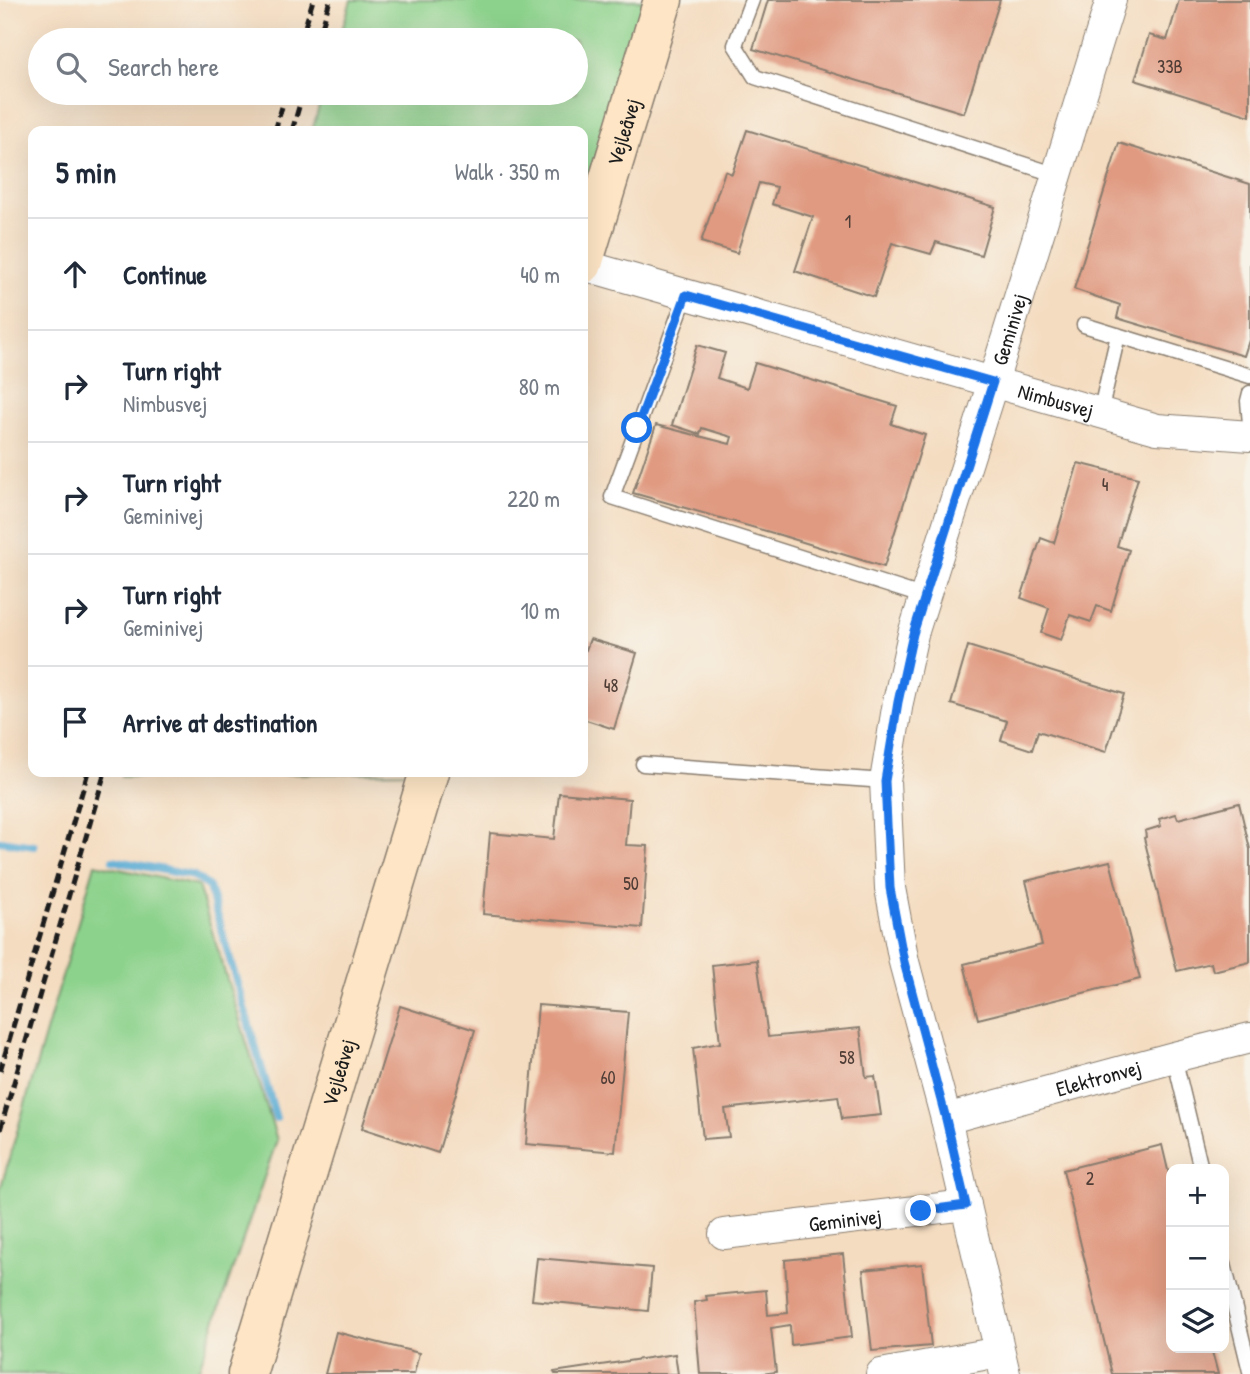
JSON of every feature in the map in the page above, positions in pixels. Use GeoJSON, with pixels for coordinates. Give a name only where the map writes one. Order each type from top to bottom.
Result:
{"type":"FeatureCollection","features":[{"type":"Feature","properties":{"kind":"street","name":"Vejleåvej"},"geometry":{"type":"LineString","coordinates":[[588,248],[663,0]]}},
{"type":"Feature","properties":{"kind":"street","name":"Geminivej"},"geometry":{"type":"LineString","coordinates":[[881,1374],[1002,1363],[946,1119],[904,962],[890,888],[885,781],[913,634],[1111,0]]}},
{"type":"Feature","properties":{"kind":"street","name":"Nimbusvej"},"geometry":{"type":"LineString","coordinates":[[588,266],[1157,429],[1250,436]]}},
{"type":"Feature","properties":{"kind":"street","name":"Vejleåvej"},"geometry":{"type":"LineString","coordinates":[[247,1374],[427,777]]}},
{"type":"Feature","properties":{"kind":"street","name":"Elektronvej"},"geometry":{"type":"LineString","coordinates":[[946,1119],[1250,1038]]}},
{"type":"Feature","properties":{"kind":"street","name":"Geminivej"},"geometry":{"type":"LineString","coordinates":[[724,1234],[966,1205]]}},
{"type":"Feature","properties":{"kind":"lane"},"geometry":{"type":"LineString","coordinates":[[752,0],[735,46],[754,77],[1057,175]]}},
{"type":"Feature","properties":{"kind":"lane"},"geometry":{"type":"LineString","coordinates":[[686,295],[612,496],[925,597]]}},
{"type":"Feature","properties":{"kind":"lane"},"geometry":{"type":"LineString","coordinates":[[1084,324],[1250,376]]}},
{"type":"Feature","properties":{"kind":"lane"},"geometry":{"type":"LineString","coordinates":[[1100,413],[1118,335]]}},
{"type":"Feature","properties":{"kind":"lane"},"geometry":{"type":"LineString","coordinates":[[1250,393],[1250,424]]}},
{"type":"Feature","properties":{"kind":"lane"},"geometry":{"type":"LineString","coordinates":[[643,764],[885,781]]}},
{"type":"Feature","properties":{"kind":"lane"},"geometry":{"type":"LineString","coordinates":[[1174,1057],[1200,1164]]}},
{"type":"Feature","properties":{"kind":"lane"},"geometry":{"type":"LineString","coordinates":[[1229,1285],[1250,1371]]}},
{"type":"Feature","properties":{"kind":"green space"},"geometry":{"type":"Polygon","coordinates":[[[351,0],[648,0],[588,194],[588,126],[313,126],[320,105],[588,105],[588,28],[343,28],[351,0]]]}},
{"type":"Feature","properties":{"kind":"green space"},"geometry":{"type":"Polygon","coordinates":[[[95,864],[198,886],[277,1140],[197,1374],[0,1374],[0,1190],[95,864]]]}},
{"type":"Feature","properties":{"kind":"building"},"geometry":{"type":"Polygon","coordinates":[[[768,0],[1000,0],[964,113],[753,49],[768,0]]]}},
{"type":"Feature","properties":{"kind":"building"},"geometry":{"type":"Polygon","coordinates":[[[1179,0],[1250,0],[1250,116],[1135,80],[1149,35],[1167,40],[1179,0]]]}},
{"type":"Feature","properties":{"kind":"building"},"geometry":{"type":"Polygon","coordinates":[[[747,130],[995,207],[981,255],[936,242],[931,254],[892,243],[874,297],[795,271],[813,217],[772,204],[777,187],[759,183],[737,253],[701,242],[725,171],[732,174],[747,130]]]}},
{"type":"Feature","properties":{"kind":"building"},"geometry":{"type":"Polygon","coordinates":[[[1119,143],[1250,184],[1250,337],[1244,356],[1117,318],[1120,305],[1074,289],[1119,143]]]}},
{"type":"Feature","properties":{"kind":"building"},"geometry":{"type":"Polygon","coordinates":[[[697,345],[725,353],[717,378],[747,388],[755,363],[897,406],[891,424],[925,435],[884,567],[633,493],[656,425],[730,444],[732,437],[702,428],[700,434],[672,425],[697,345]]]}},
{"type":"Feature","properties":{"kind":"building"},"geometry":{"type":"Polygon","coordinates":[[[1078,463],[1138,478],[1117,546],[1129,550],[1111,611],[1097,606],[1091,622],[1070,615],[1061,640],[1041,633],[1049,608],[1021,598],[1041,538],[1054,543],[1078,463]]]}},
{"type":"Feature","properties":{"kind":"building"},"geometry":{"type":"Polygon","coordinates":[[[590,639],[637,653],[614,729],[588,721],[590,639]]]}},
{"type":"Feature","properties":{"kind":"building"},"geometry":{"type":"Polygon","coordinates":[[[968,646],[1124,694],[1106,752],[1038,731],[1032,750],[1001,740],[1007,721],[951,704],[968,646]]]}},
{"type":"Feature","properties":{"kind":"building"},"geometry":{"type":"Polygon","coordinates":[[[559,793],[630,799],[626,845],[648,846],[642,928],[483,914],[490,833],[554,839],[559,793]]]}},
{"type":"Feature","properties":{"kind":"building"},"geometry":{"type":"Polygon","coordinates":[[[1239,803],[1250,849],[1250,962],[1213,971],[1211,963],[1177,971],[1144,838],[1145,831],[1161,826],[1159,819],[1176,814],[1178,819],[1239,803]]]}},
{"type":"Feature","properties":{"kind":"building"},"geometry":{"type":"Polygon","coordinates":[[[1110,861],[1140,979],[978,1019],[964,964],[1042,945],[1026,881],[1110,861]]]}},
{"type":"Feature","properties":{"kind":"building"},"geometry":{"type":"Polygon","coordinates":[[[757,960],[768,1037],[860,1028],[866,1077],[875,1076],[881,1115],[842,1119],[838,1096],[725,1109],[729,1137],[703,1139],[693,1048],[720,1043],[712,965],[757,960]]]}},
{"type":"Feature","properties":{"kind":"building"},"geometry":{"type":"Polygon","coordinates":[[[538,1005],[628,1012],[615,1152],[526,1144],[538,1005]]]}},
{"type":"Feature","properties":{"kind":"building"},"geometry":{"type":"Polygon","coordinates":[[[400,1006],[475,1030],[438,1153],[362,1128],[400,1006]]]}},
{"type":"Feature","properties":{"kind":"building"},"geometry":{"type":"Polygon","coordinates":[[[1162,1145],[1166,1164],[1166,1353],[1212,1353],[1218,1374],[1112,1374],[1063,1170],[1162,1145]]]}},
{"type":"Feature","properties":{"kind":"building"},"geometry":{"type":"Polygon","coordinates":[[[843,1254],[852,1337],[791,1345],[790,1325],[771,1328],[776,1372],[700,1374],[694,1302],[707,1300],[706,1296],[766,1290],[768,1315],[788,1313],[785,1260],[843,1254]]]}},
{"type":"Feature","properties":{"kind":"building"},"geometry":{"type":"Polygon","coordinates":[[[537,1258],[652,1268],[648,1311],[532,1300],[537,1258]]]}},
{"type":"Feature","properties":{"kind":"building"},"geometry":{"type":"Polygon","coordinates":[[[922,1264],[931,1346],[872,1351],[863,1270],[922,1264]]]}},
{"type":"Feature","properties":{"kind":"building"},"geometry":{"type":"Polygon","coordinates":[[[336,1332],[419,1353],[414,1374],[325,1374],[336,1332]]]}},
{"type":"Feature","properties":{"kind":"building"},"geometry":{"type":"Polygon","coordinates":[[[675,1354],[678,1374],[554,1372],[675,1354]]]}},
{"type":"Feature","properties":{"kind":"waterway"},"geometry":{"type":"LineString","coordinates":[[0,841],[34,846]]}},
{"type":"Feature","properties":{"kind":"waterway"},"geometry":{"type":"LineString","coordinates":[[113,860],[194,876],[209,887],[276,1118]]}},
{"type":"Feature","properties":{"kind":"railway"},"geometry":{"type":"LineString","coordinates":[[305,28],[313,0]]}},
{"type":"Feature","properties":{"kind":"railway"},"geometry":{"type":"LineString","coordinates":[[322,28],[330,0]]}},
{"type":"Feature","properties":{"kind":"railway"},"geometry":{"type":"LineString","coordinates":[[276,126],[283,105]]}},
{"type":"Feature","properties":{"kind":"railway"},"geometry":{"type":"LineString","coordinates":[[293,126],[300,105]]}},
{"type":"Feature","properties":{"kind":"railway"},"geometry":{"type":"LineString","coordinates":[[0,1071],[87,777]]}},
{"type":"Feature","properties":{"kind":"railway"},"geometry":{"type":"LineString","coordinates":[[0,1130],[104,777]]}},
{"type":"Feature","properties":{"kind":"route"},"geometry":{"type":"LineString","coordinates":[[637,428],[686,295],[993,382],[913,634],[885,781],[890,888],[904,962],[966,1205],[921,1211]]}}]}
